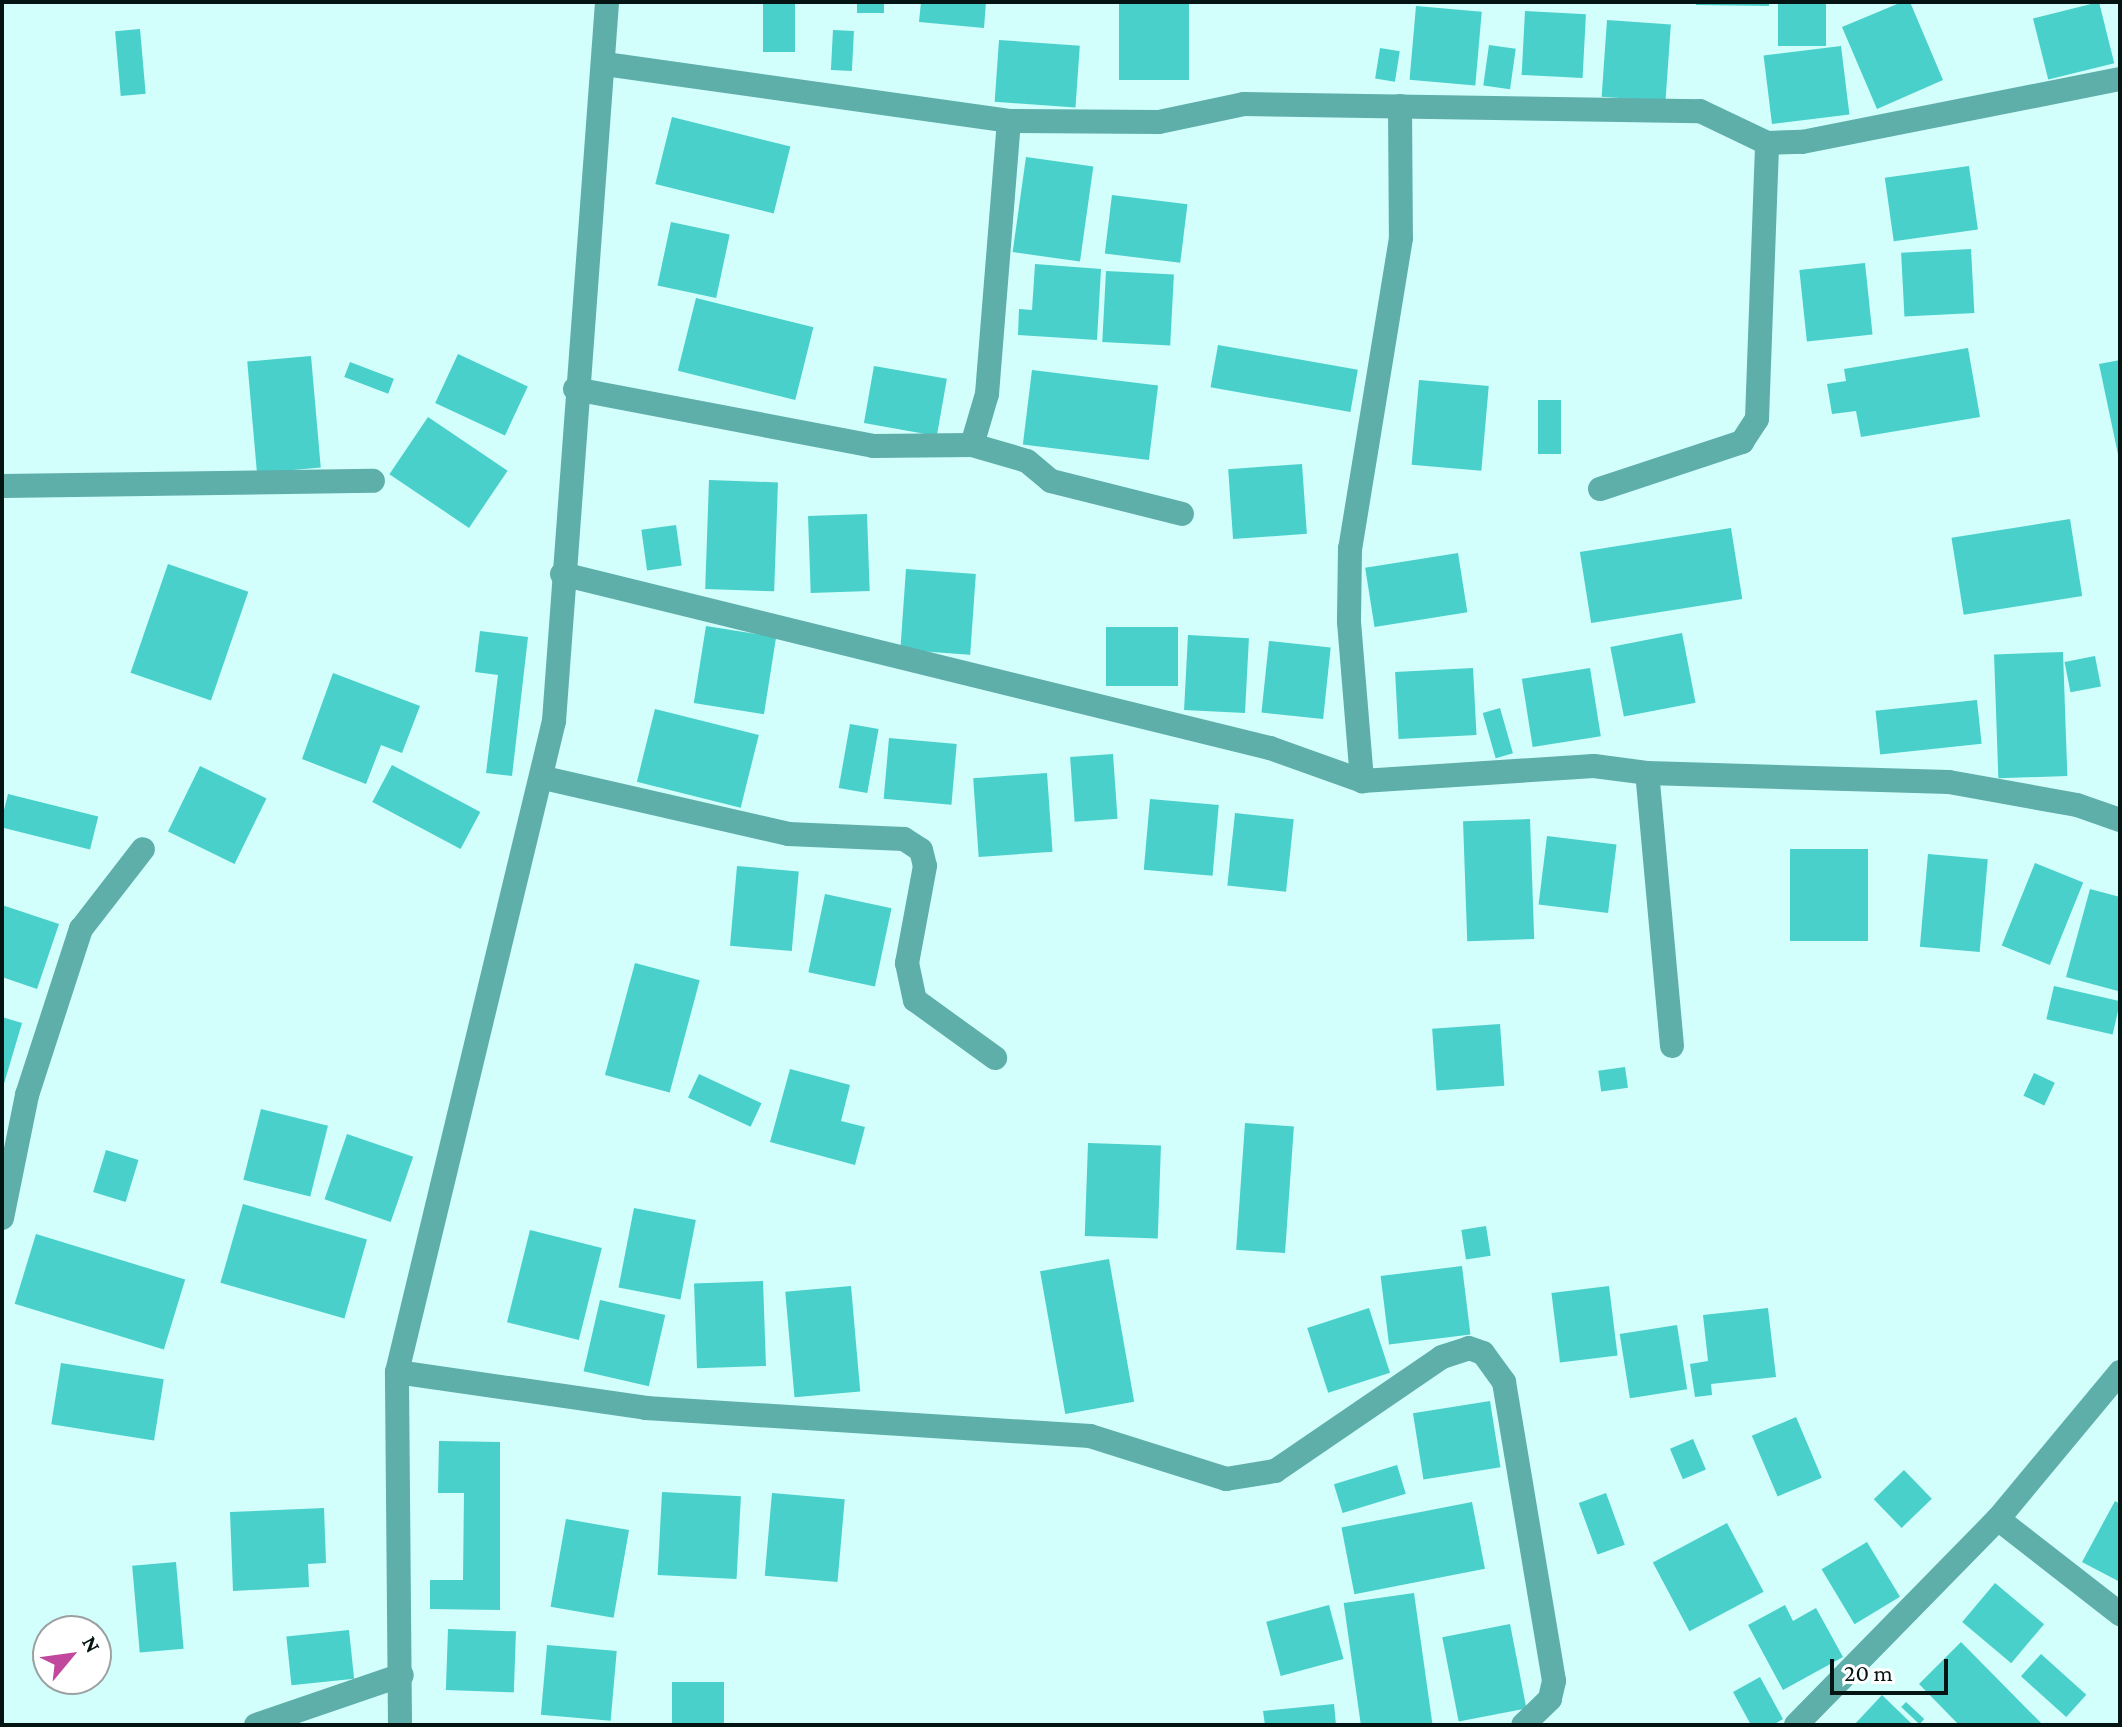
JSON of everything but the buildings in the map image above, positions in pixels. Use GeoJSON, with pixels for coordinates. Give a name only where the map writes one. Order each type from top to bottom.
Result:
{"type":"FeatureCollection","features":[{"type":"Feature","properties":{"kind":"street"},"geometry":{"type":"LineString","coordinates":[[400,1725],[402,1675],[394,1508],[397,1372],[461,1094],[544,778],[605,64],[607,2]]}},
{"type":"Feature","properties":{"kind":"street"},"geometry":{"type":"LineString","coordinates":[[605,64],[1009,121],[1159,122],[1244,104],[1700,111],[1767,143],[1802,142],[2120,79]]}},
{"type":"Feature","properties":{"kind":"street"},"geometry":{"type":"LineString","coordinates":[[1362,781],[1349,622],[1350,548],[1401,238],[1400,106]]}},
{"type":"Feature","properties":{"kind":"street"},"geometry":{"type":"LineString","coordinates":[[972,445],[987,394],[1009,121]]}},
{"type":"Feature","properties":{"kind":"street"},"geometry":{"type":"LineString","coordinates":[[1600,489],[1732,447],[1757,419],[1767,143]]}},
{"type":"Feature","properties":{"kind":"street"},"geometry":{"type":"LineString","coordinates":[[575,389],[873,446],[972,445],[1027,461],[1051,481],[1182,514]]}},
{"type":"Feature","properties":{"kind":"street"},"geometry":{"type":"LineString","coordinates":[[2,486],[373,481]]}},
{"type":"Feature","properties":{"kind":"street"},"geometry":{"type":"LineString","coordinates":[[562,574],[1270,748],[1362,781],[1594,766],[1647,773],[1949,782],[2077,805],[2120,820]]}},
{"type":"Feature","properties":{"kind":"street"},"geometry":{"type":"LineString","coordinates":[[1647,773],[1672,1046]]}},
{"type":"Feature","properties":{"kind":"street"},"geometry":{"type":"LineString","coordinates":[[544,778],[788,834],[904,839],[921,850],[925,866],[907,963],[915,1000],[995,1058]]}},
{"type":"Feature","properties":{"kind":"street"},"geometry":{"type":"LineString","coordinates":[[2,1218],[27,1095],[81,929],[143,849]]}},
{"type":"Feature","properties":{"kind":"street"},"geometry":{"type":"LineString","coordinates":[[397,1372],[646,1408],[1090,1436],[1226,1479],[1275,1471],[1430,1365],[1469,1348],[1483,1353],[1504,1382],[1554,1681],[1550,1699],[1523,1725]]}},
{"type":"Feature","properties":{"kind":"street"},"geometry":{"type":"LineString","coordinates":[[1796,1725],[1998,1519],[2120,1372]]}},
{"type":"Feature","properties":{"kind":"street"},"geometry":{"type":"LineString","coordinates":[[1998,1519],[2120,1614]]}},
{"type":"Feature","properties":{"kind":"street"},"geometry":{"type":"LineString","coordinates":[[256,1725],[402,1675]]}}]}
